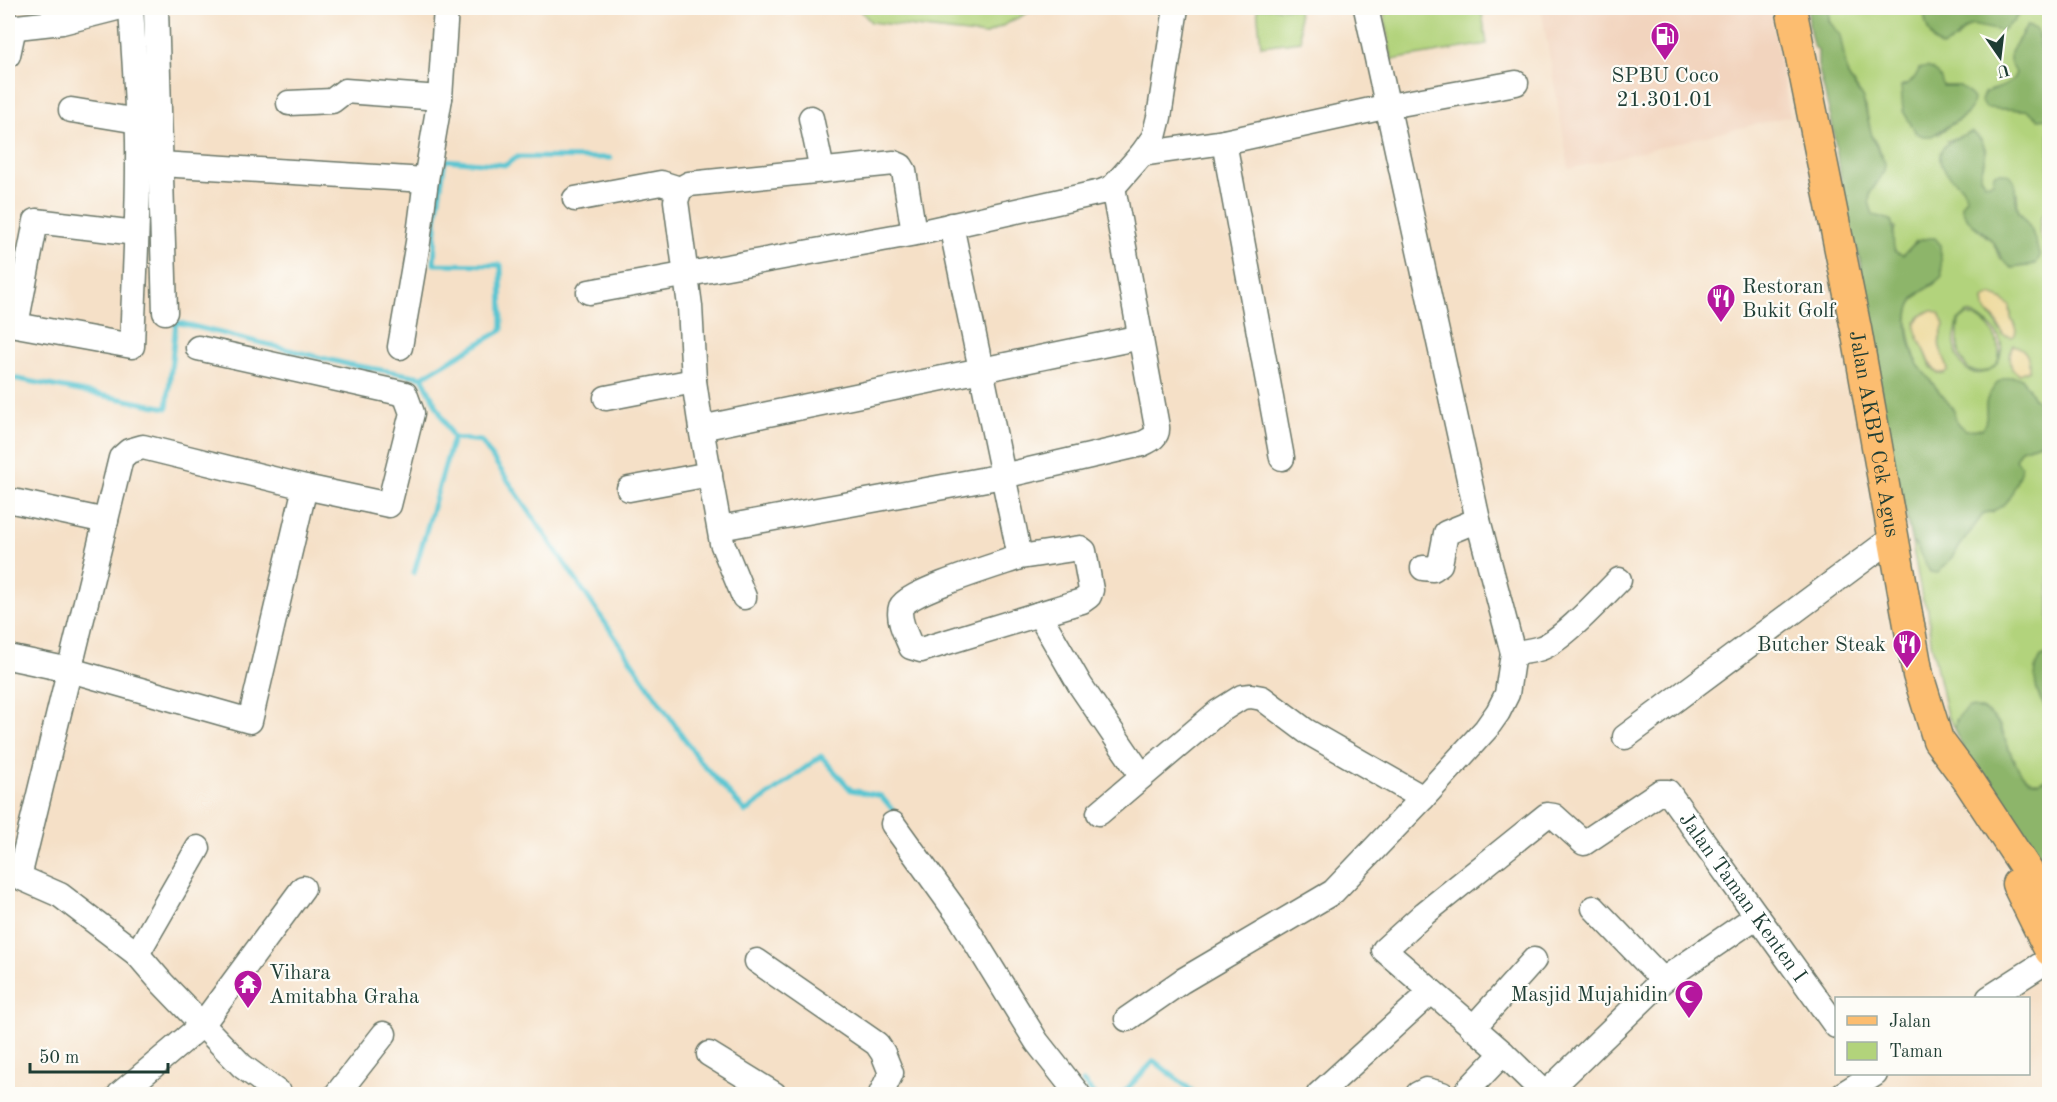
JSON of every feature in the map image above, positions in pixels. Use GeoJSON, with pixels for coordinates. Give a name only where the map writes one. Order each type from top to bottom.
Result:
{"type":"FeatureCollection","features":[{"type":"Feature","properties":{"kind":"main road","name":"Jalan AKBP Cek Agus"},"geometry":{"type":"LineString","coordinates":[[1791,8],[1856,329],[1918,675],[1938,740],[2049,905]]}},
{"type":"Feature","properties":{"kind":"main road","name":"Jalan AKBP Cek Agus"},"geometry":{"type":"LineString","coordinates":[[1966,779],[2049,951]]}},
{"type":"Feature","properties":{"kind":"street"},"geometry":{"type":"LineString","coordinates":[[8,55],[11,28],[62,22],[117,8],[138,120],[136,233],[132,346],[16,325],[36,221],[136,233]]}},
{"type":"Feature","properties":{"kind":"street"},"geometry":{"type":"LineString","coordinates":[[156,8],[165,312]]}},
{"type":"Feature","properties":{"kind":"street"},"geometry":{"type":"LineString","coordinates":[[400,347],[440,98],[446,8]]}},
{"type":"Feature","properties":{"kind":"street"},"geometry":{"type":"LineString","coordinates":[[589,292],[914,233],[1101,192],[1113,187],[1154,137],[1176,8]]}},
{"type":"Feature","properties":{"kind":"street"},"geometry":{"type":"LineString","coordinates":[[1127,1019],[1182,981],[1333,892],[1486,729],[1507,694],[1513,653],[1478,520],[1366,8]]}},
{"type":"Feature","properties":{"kind":"street"},"geometry":{"type":"LineString","coordinates":[[1142,154],[1224,142],[1389,106],[1516,83]]}},
{"type":"Feature","properties":{"kind":"street"},"geometry":{"type":"LineString","coordinates":[[289,103],[332,101],[345,91],[440,98]]}},
{"type":"Feature","properties":{"kind":"street"},"geometry":{"type":"LineString","coordinates":[[71,110],[138,120]]}},
{"type":"Feature","properties":{"kind":"street"},"geometry":{"type":"LineString","coordinates":[[811,118],[822,170]]}},
{"type":"Feature","properties":{"kind":"street"},"geometry":{"type":"LineString","coordinates":[[1224,142],[1282,458]]}},
{"type":"Feature","properties":{"kind":"street"},"geometry":{"type":"LineString","coordinates":[[744,597],[722,543],[701,428],[694,381],[690,306],[676,201],[680,189],[689,184],[894,162],[904,171],[914,233]]}},
{"type":"Feature","properties":{"kind":"street"},"geometry":{"type":"LineString","coordinates":[[160,164],[426,180]]}},
{"type":"Feature","properties":{"kind":"street"},"geometry":{"type":"LineString","coordinates":[[575,200],[661,183],[680,189]]}},
{"type":"Feature","properties":{"kind":"street"},"geometry":{"type":"LineString","coordinates":[[720,528],[1003,476],[1142,444],[1153,438],[1157,427],[1113,187]]}},
{"type":"Feature","properties":{"kind":"street"},"geometry":{"type":"LineString","coordinates":[[951,225],[1020,557]]}},
{"type":"Feature","properties":{"kind":"street"},"geometry":{"type":"LineString","coordinates":[[701,428],[1141,337]]}},
{"type":"Feature","properties":{"kind":"street"},"geometry":{"type":"LineString","coordinates":[[198,348],[405,394],[412,413],[389,505],[143,447],[129,451],[121,458],[70,670],[14,875],[60,895],[137,954],[242,1066],[280,1095]]}},
{"type":"Feature","properties":{"kind":"street"},"geometry":{"type":"LineString","coordinates":[[606,398],[694,381]]}},
{"type":"Feature","properties":{"kind":"street"},"geometry":{"type":"LineString","coordinates":[[629,489],[710,474]]}},
{"type":"Feature","properties":{"kind":"street"},"geometry":{"type":"LineString","coordinates":[[8,657],[70,670],[250,721],[305,487]]}},
{"type":"Feature","properties":{"kind":"street"},"geometry":{"type":"LineString","coordinates":[[8,500],[106,521]]}},
{"type":"Feature","properties":{"kind":"street"},"geometry":{"type":"LineString","coordinates":[[1423,568],[1433,569],[1440,564],[1446,533],[1478,520]]}},
{"type":"Feature","properties":{"kind":"street"},"geometry":{"type":"LineString","coordinates":[[1625,736],[1894,537]]}},
{"type":"Feature","properties":{"kind":"street"},"geometry":{"type":"LineString","coordinates":[[1080,548],[1084,551],[1092,590],[1089,596],[1082,601],[921,650],[911,647],[901,619],[900,610],[904,603],[912,597],[1020,557],[1080,548]]}},
{"type":"Feature","properties":{"kind":"street"},"geometry":{"type":"LineString","coordinates":[[1513,653],[1542,648],[1550,643],[1580,619],[1619,580]]}},
{"type":"Feature","properties":{"kind":"street"},"geometry":{"type":"LineString","coordinates":[[1039,614],[1080,686],[1142,776]]}},
{"type":"Feature","properties":{"kind":"street"},"geometry":{"type":"LineString","coordinates":[[1099,813],[1218,712],[1233,701],[1251,696],[1262,698],[1306,731],[1423,798]]}},
{"type":"Feature","properties":{"kind":"street","name":"Jalan Taman Kenten I"},"geometry":{"type":"LineString","coordinates":[[1431,992],[1385,951],[1425,913],[1544,816],[1554,816],[1584,843],[1659,792],[1666,791],[1835,1025]]}},
{"type":"Feature","properties":{"kind":"street"},"geometry":{"type":"LineString","coordinates":[[893,824],[960,917],[1037,1042],[1078,1095]]}},
{"type":"Feature","properties":{"kind":"street"},"geometry":{"type":"LineString","coordinates":[[137,954],[198,848]]}},
{"type":"Feature","properties":{"kind":"street"},"geometry":{"type":"LineString","coordinates":[[120,1095],[202,1025],[303,888]]}},
{"type":"Feature","properties":{"kind":"street"},"geometry":{"type":"LineString","coordinates":[[1594,908],[1663,980]]}},
{"type":"Feature","properties":{"kind":"street"},"geometry":{"type":"LineString","coordinates":[[1319,1095],[1431,992],[1503,1053],[1545,1094],[1663,980],[1757,916]]}},
{"type":"Feature","properties":{"kind":"street"},"geometry":{"type":"LineString","coordinates":[[1992,997],[2049,959]]}},
{"type":"Feature","properties":{"kind":"street"},"geometry":{"type":"LineString","coordinates":[[1473,1028],[1534,960]]}},
{"type":"Feature","properties":{"kind":"street"},"geometry":{"type":"LineString","coordinates":[[757,961],[877,1044],[884,1053],[891,1073],[881,1095]]}},
{"type":"Feature","properties":{"kind":"street"},"geometry":{"type":"LineString","coordinates":[[337,1095],[384,1034]]}},
{"type":"Feature","properties":{"kind":"street"},"geometry":{"type":"LineString","coordinates":[[709,1053],[774,1095]]}},
{"type":"Feature","properties":{"kind":"street"},"geometry":{"type":"LineString","coordinates":[[1464,1095],[1503,1053]]}},
{"type":"Feature","properties":{"kind":"street"},"geometry":{"type":"LineString","coordinates":[[1843,1095],[1871,1075]]}},
{"type":"Feature","properties":{"kind":"street"},"geometry":{"type":"LineString","coordinates":[[1418,1095],[1426,1090],[1442,1095]]}},
{"type":"Feature","properties":{"kind":"shaded area","name":"SPBU Coco 21.301.01"},"geometry":{"type":"Polygon","coordinates":[[[1541,8],[1770,8],[1790,116],[1569,169],[1541,8]]]}},
{"type":"Feature","properties":{"kind":"green space"},"geometry":{"type":"Polygon","coordinates":[[[858,8],[1037,8],[985,35],[871,22],[858,8]]]}},
{"type":"Feature","properties":{"kind":"green space"},"geometry":{"type":"Polygon","coordinates":[[[1257,8],[1298,8],[1301,41],[1261,46],[1257,8]]]}},
{"type":"Feature","properties":{"kind":"green space"},"geometry":{"type":"Polygon","coordinates":[[[1383,8],[1481,8],[1487,44],[1392,60],[1383,8]]]}},
{"type":"Feature","properties":{"kind":"green space"},"geometry":{"type":"Polygon","coordinates":[[[1808,8],[1829,8],[1829,21],[1840,35],[1848,76],[1863,99],[1873,140],[1885,163],[1884,172],[1870,193],[1869,202],[1873,215],[1891,220],[1895,252],[1903,255],[1916,242],[1924,239],[1935,238],[1940,244],[1942,276],[1919,293],[1909,308],[1909,337],[1918,365],[1954,410],[1955,419],[1964,430],[1982,429],[1986,420],[1988,397],[1997,383],[2003,379],[2022,378],[2035,400],[2049,399],[2049,440],[2021,449],[2015,459],[2022,466],[2017,482],[2006,502],[1993,511],[1984,513],[1938,573],[1930,572],[1915,544],[1912,543],[1881,402],[1878,357],[1863,292],[1860,259],[1847,217],[1832,123],[1818,66],[1818,51],[1813,45],[1809,27],[1808,8]]]}},
{"type":"Feature","properties":{"kind":"green space"},"geometry":{"type":"Polygon","coordinates":[[[1829,8],[1924,8],[1927,26],[1934,42],[1957,39],[1965,28],[2018,8],[2049,8],[2049,54],[2040,47],[2039,33],[2019,42],[2015,46],[2012,57],[2016,73],[2014,77],[2005,86],[1989,91],[1986,108],[2025,110],[2049,118],[2049,209],[2041,217],[2039,230],[2042,240],[2049,246],[2049,399],[2035,400],[2027,385],[1986,404],[1987,421],[1982,429],[1964,430],[1955,419],[1954,410],[1918,365],[1908,327],[1909,311],[1911,304],[1920,293],[1936,283],[1916,241],[1903,256],[1895,252],[1892,244],[1895,227],[1873,215],[1869,202],[1870,193],[1884,172],[1882,155],[1870,132],[1866,107],[1848,76],[1829,21],[1829,8]],[[1916,77],[1910,83],[1901,86],[1938,134],[1966,115],[1960,86],[1943,86],[1916,77]],[[1972,132],[1947,141],[1965,190],[1973,225],[1993,242],[1999,257],[2012,268],[2029,266],[2034,240],[2032,231],[2018,209],[2017,192],[1993,182],[1985,184],[1980,177],[1985,148],[1972,132]],[[1983,299],[1983,303],[2000,331],[2015,326],[2011,318],[2011,310],[1983,299]],[[1967,313],[1958,321],[1955,335],[1960,362],[1969,371],[1979,373],[1989,370],[1997,362],[2001,352],[2000,340],[1991,327],[1980,318],[1967,313]],[[1944,325],[1925,351],[1931,367],[1938,373],[1944,373],[1947,370],[1940,349],[1944,325]]]}},
{"type":"Feature","properties":{"kind":"green space"},"geometry":{"type":"Polygon","coordinates":[[[1924,8],[2018,8],[2019,13],[2014,21],[2001,31],[1972,25],[1950,43],[1941,47],[1933,39],[1928,29],[1924,8]]]}},
{"type":"Feature","properties":{"kind":"green space"},"geometry":{"type":"Polygon","coordinates":[[[2027,26],[2037,29],[2040,46],[2049,54],[2050,118],[2038,119],[2025,110],[1986,108],[1981,101],[1984,93],[2007,84],[2013,78],[2016,73],[2010,61],[2010,53],[2027,26]]]}},
{"type":"Feature","properties":{"kind":"green space"},"geometry":{"type":"Polygon","coordinates":[[[1927,67],[1938,74],[1943,86],[1960,86],[1973,99],[1966,115],[1932,136],[1916,133],[1903,111],[1901,86],[1912,80],[1919,69],[1927,67]]]}},
{"type":"Feature","properties":{"kind":"green space"},"geometry":{"type":"Polygon","coordinates":[[[1972,132],[1982,141],[1984,147],[1985,158],[1980,177],[1985,184],[1993,182],[1994,174],[2003,173],[2013,178],[2018,209],[2031,229],[2040,256],[2036,264],[2012,268],[2001,258],[1988,236],[1969,221],[1963,211],[1961,205],[1966,198],[1964,190],[1947,173],[1940,157],[1941,151],[1950,141],[1972,132]]]}},
{"type":"Feature","properties":{"kind":"green space"},"geometry":{"type":"Polygon","coordinates":[[[1967,315],[1980,320],[1990,328],[1996,339],[1999,350],[1998,360],[1993,368],[1984,372],[1970,370],[1959,354],[1959,321],[1967,315]]]}},
{"type":"Feature","properties":{"kind":"green space"},"geometry":{"type":"Polygon","coordinates":[[[2049,440],[2049,654],[2041,658],[2039,693],[2049,712],[2049,777],[2039,782],[2030,781],[2016,766],[1999,724],[1992,718],[1956,719],[1955,728],[1947,716],[1931,642],[1928,609],[1922,598],[1912,543],[1918,548],[1949,561],[1978,519],[1984,513],[1993,512],[2014,459],[2021,449],[2049,440]]]}},
{"type":"Feature","properties":{"kind":"green space"},"geometry":{"type":"Polygon","coordinates":[[[2049,654],[2049,712],[2038,693],[2035,678],[2041,657],[2049,654]]]}},
{"type":"Feature","properties":{"kind":"green space"},"geometry":{"type":"Polygon","coordinates":[[[1969,707],[1983,710],[1997,721],[2011,755],[2023,775],[2030,781],[2039,782],[2049,777],[2049,929],[1956,734],[1955,725],[1958,718],[1969,707]]]}},
{"type":"Feature","properties":{"kind":"sand"},"geometry":{"type":"Polygon","coordinates":[[[1991,295],[2010,306],[2011,318],[2016,330],[2012,337],[2003,335],[1998,323],[1984,307],[1983,299],[1991,295]]]}},
{"type":"Feature","properties":{"kind":"sand"},"geometry":{"type":"Polygon","coordinates":[[[1931,310],[1939,313],[1944,325],[1939,345],[1948,370],[1944,373],[1938,373],[1932,366],[1915,329],[1918,319],[1931,310]]]}},
{"type":"Feature","properties":{"kind":"sand"},"geometry":{"type":"Polygon","coordinates":[[[2013,345],[2021,348],[2026,354],[2029,370],[2019,374],[2012,369],[2010,357],[2013,345]]]}},
{"type":"Feature","properties":{"kind":"waterway"},"geometry":{"type":"LineString","coordinates":[[422,377],[502,330],[501,265],[434,264],[437,211],[445,160],[506,165],[516,157],[611,158]]}},
{"type":"Feature","properties":{"kind":"waterway"},"geometry":{"type":"LineString","coordinates":[[8,377],[167,408],[176,322],[347,364],[422,377],[453,438],[481,441],[699,760],[746,812],[821,756],[851,790],[881,796],[898,816]]}},
{"type":"Feature","properties":{"kind":"waterway"},"geometry":{"type":"LineString","coordinates":[[414,573],[453,438]]}},
{"type":"Feature","properties":{"kind":"waterway"},"geometry":{"type":"LineString","coordinates":[[1122,1094],[1154,1061],[1196,1094]]}},
{"type":"Feature","properties":{"kind":"waterway"},"geometry":{"type":"LineString","coordinates":[[1083,1082],[1094,1094]]}},
{"type":"Feature","properties":{"kind":"place","name":"SPBU Coco 21.301.01"},"geometry":{"type":"Point","coordinates":[1665,62]}},
{"type":"Feature","properties":{"kind":"place","name":"Restoran Bukit Golf"},"geometry":{"type":"Point","coordinates":[1721,324]}},
{"type":"Feature","properties":{"kind":"place","name":"Butcher Steak"},"geometry":{"type":"Point","coordinates":[1907,670]}},
{"type":"Feature","properties":{"kind":"place","name":"Vihara Amitabha Graha"},"geometry":{"type":"Point","coordinates":[248,1010]}},
{"type":"Feature","properties":{"kind":"place","name":"Masjid Mujahidin"},"geometry":{"type":"Point","coordinates":[1689,1020]}}]}
